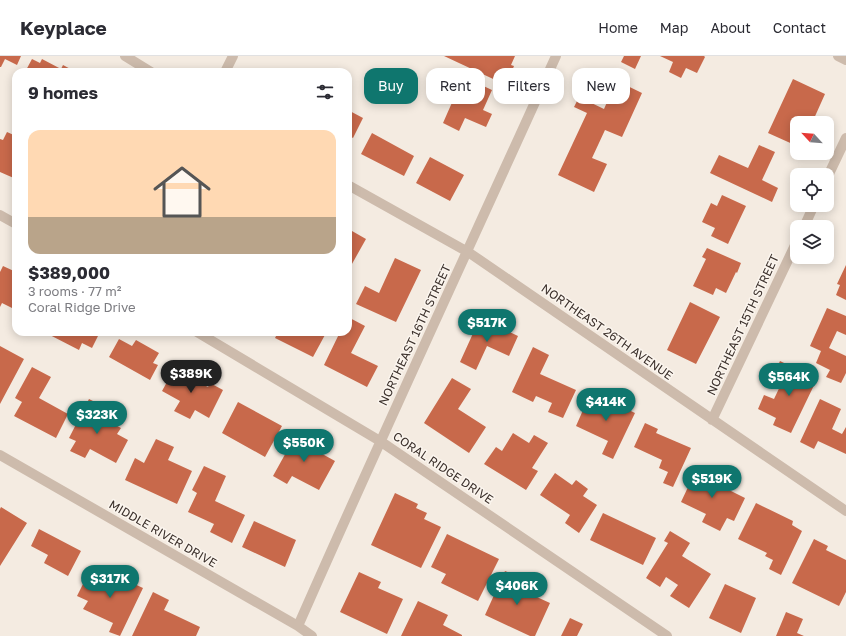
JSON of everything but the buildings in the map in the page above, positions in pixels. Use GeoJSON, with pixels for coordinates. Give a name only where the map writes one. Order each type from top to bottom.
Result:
{"type":"FeatureCollection","features":[{"type":"Feature","properties":{"kind":"street"},"geometry":{"type":"LineString","coordinates":[[125,56],[144,68]]}},
{"type":"Feature","properties":{"kind":"street"},"geometry":{"type":"LineString","coordinates":[[227,68],[233,56]]}},
{"type":"Feature","properties":{"kind":"street","name":"NORTHEAST 16TH STREET"},"geometry":{"type":"LineString","coordinates":[[298,626],[380,441],[468,252],[556,56]]}},
{"type":"Feature","properties":{"kind":"street"},"geometry":{"type":"LineString","coordinates":[[838,56],[846,60]]}},
{"type":"Feature","properties":{"kind":"street"},"geometry":{"type":"LineString","coordinates":[[832,168],[846,138]]}},
{"type":"Feature","properties":{"kind":"street","name":"NORTHEAST 26TH AVENUE"},"geometry":{"type":"LineString","coordinates":[[352,187],[468,252],[846,511]]}},
{"type":"Feature","properties":{"kind":"street"},"geometry":{"type":"LineString","coordinates":[[0,215],[12,222]]}},
{"type":"Feature","properties":{"kind":"street","name":"NORTHEAST 15TH STREET"},"geometry":{"type":"LineString","coordinates":[[712,420],[790,256]]}},
{"type":"Feature","properties":{"kind":"street","name":"CORAL RIDGE DRIVE"},"geometry":{"type":"LineString","coordinates":[[204,336],[380,441],[667,636]]}},
{"type":"Feature","properties":{"kind":"street","name":"MIDDLE RIVER DRIVE"},"geometry":{"type":"LineString","coordinates":[[0,455],[298,626],[312,636]]}}]}
